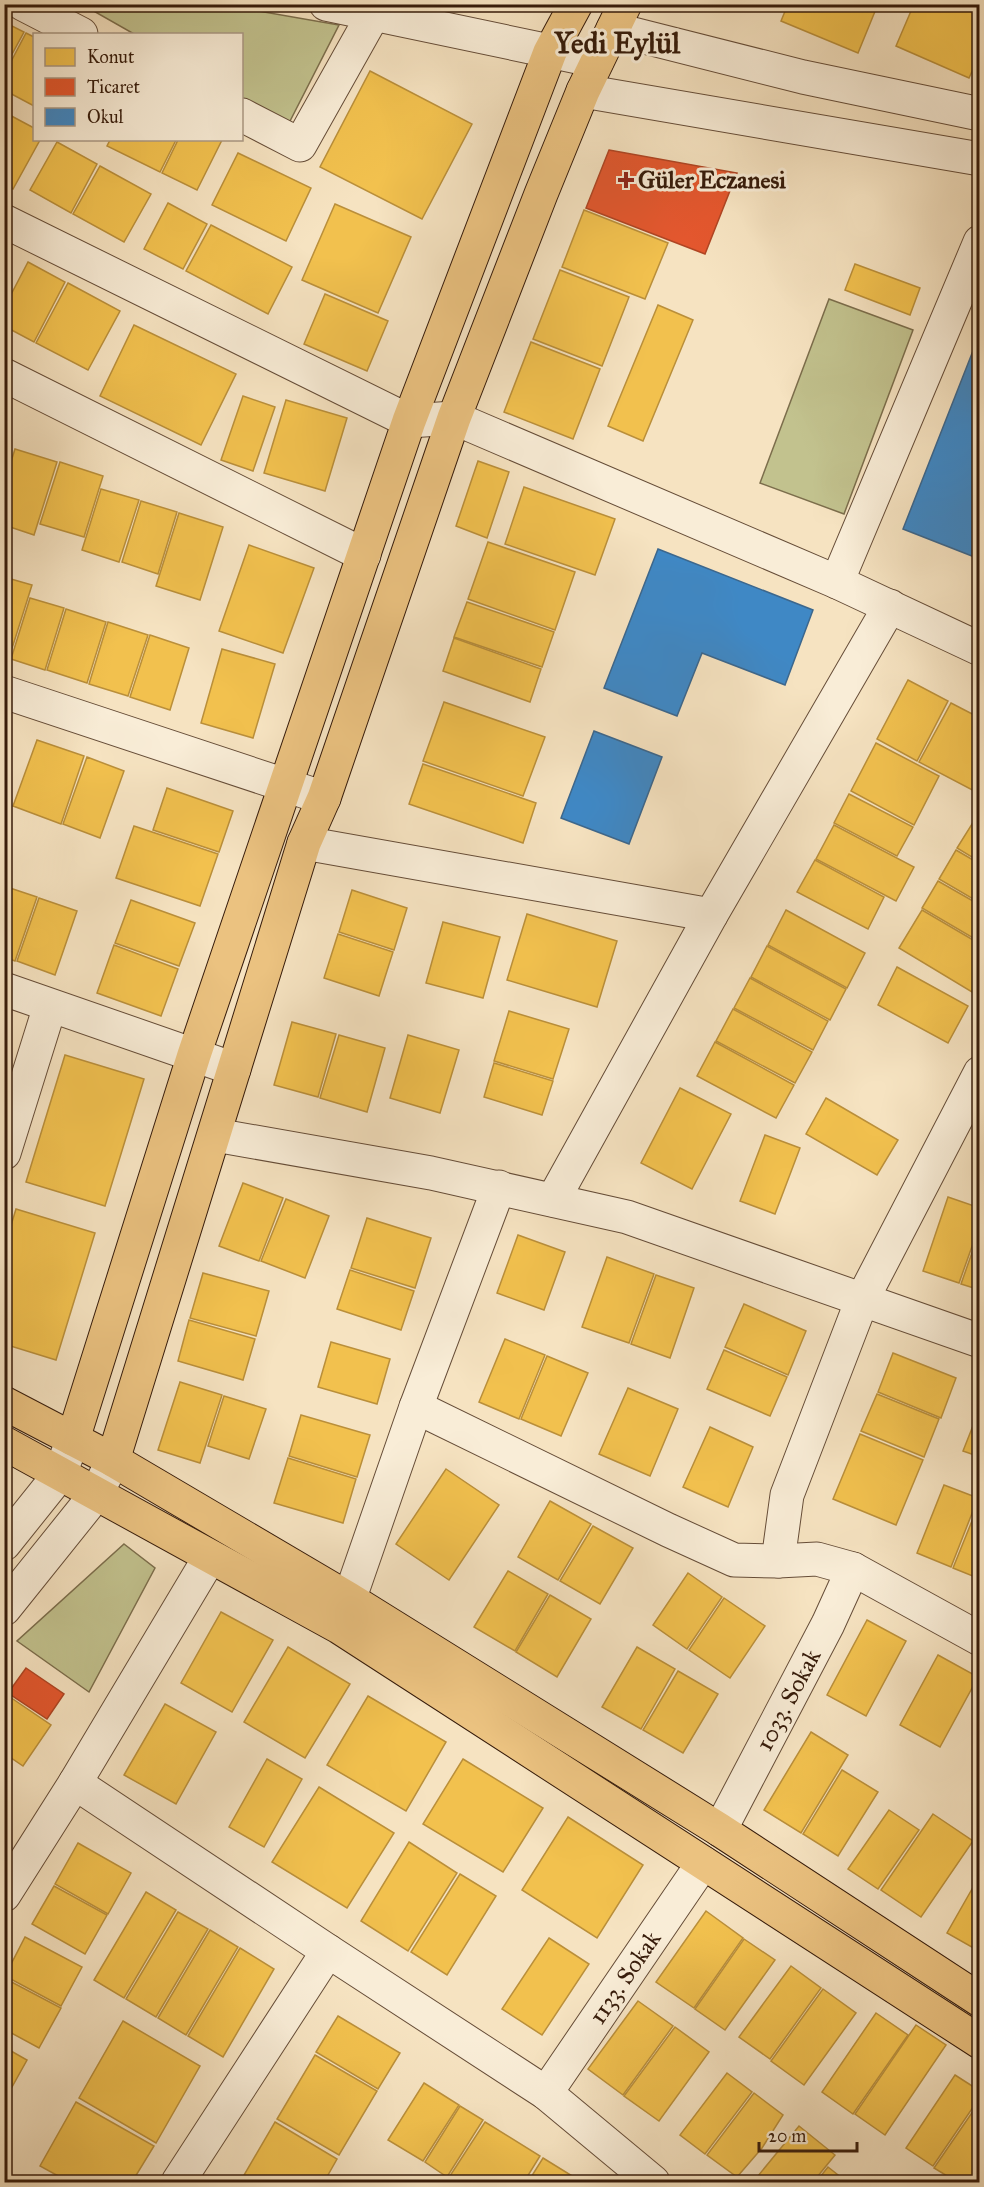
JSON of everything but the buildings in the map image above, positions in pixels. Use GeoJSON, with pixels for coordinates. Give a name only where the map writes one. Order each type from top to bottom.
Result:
{"type":"FeatureCollection","features":[{"type":"Feature","properties":{"kind":"main road"},"geometry":{"type":"LineString","coordinates":[[73,1439],[194,1055],[409,421],[550,52],[576,4]]}},
{"type":"Feature","properties":{"kind":"main road"},"geometry":{"type":"LineString","coordinates":[[113,1460],[304,843],[324,798],[454,418],[583,91],[619,17]]}},
{"type":"Feature","properties":{"kind":"main road"},"geometry":{"type":"LineString","coordinates":[[4,1403],[113,1460],[344,1613],[703,1863],[980,2042]]}},
{"type":"Feature","properties":{"kind":"main road"},"geometry":{"type":"LineString","coordinates":[[4,1443],[210,1557],[344,1613],[720,1830],[980,2000]]}},
{"type":"Feature","properties":{"kind":"street"},"geometry":{"type":"LineString","coordinates":[[23,4],[79,33]]}},
{"type":"Feature","properties":{"kind":"street"},"geometry":{"type":"LineString","coordinates":[[326,4],[597,61]]}},
{"type":"Feature","properties":{"kind":"street"},"geometry":{"type":"LineString","coordinates":[[243,116],[300,145],[373,15]]}},
{"type":"Feature","properties":{"kind":"street"},"geometry":{"type":"LineString","coordinates":[[619,17],[803,76],[980,114]]}},
{"type":"Feature","properties":{"kind":"street"},"geometry":{"type":"LineString","coordinates":[[583,91],[980,159]]}},
{"type":"Feature","properties":{"kind":"street"},"geometry":{"type":"LineString","coordinates":[[4,221],[409,421],[454,418],[837,582],[980,649]]}},
{"type":"Feature","properties":{"kind":"street"},"geometry":{"type":"LineString","coordinates":[[837,582],[980,243]]}},
{"type":"Feature","properties":{"kind":"street"},"geometry":{"type":"LineString","coordinates":[[4,375],[364,555]]}},
{"type":"Feature","properties":{"kind":"street"},"geometry":{"type":"LineString","coordinates":[[553,1200],[711,915],[890,606]]}},
{"type":"Feature","properties":{"kind":"street"},"geometry":{"type":"LineString","coordinates":[[4,692],[324,798]]}},
{"type":"Feature","properties":{"kind":"street"},"geometry":{"type":"LineString","coordinates":[[304,843],[711,915]]}},
{"type":"Feature","properties":{"kind":"street"},"geometry":{"type":"LineString","coordinates":[[4,989],[234,1069]]}},
{"type":"Feature","properties":{"kind":"street"},"geometry":{"type":"LineString","coordinates":[[4,1153],[50,1006]]}},
{"type":"Feature","properties":{"kind":"street"},"geometry":{"type":"LineString","coordinates":[[778,1561],[787,1495],[862,1300],[980,1073]]}},
{"type":"Feature","properties":{"kind":"street"},"geometry":{"type":"LineString","coordinates":[[214,1135],[431,1173],[627,1217],[980,1341]]}},
{"type":"Feature","properties":{"kind":"street"},"geometry":{"type":"LineString","coordinates":[[344,1613],[416,1407],[499,1187]]}},
{"type":"Feature","properties":{"kind":"street"},"geometry":{"type":"LineString","coordinates":[[416,1407],[734,1560],[817,1559],[853,1569],[980,1639]]}},
{"type":"Feature","properties":{"kind":"street"},"geometry":{"type":"LineString","coordinates":[[4,1544],[60,1474],[73,1439]]}},
{"type":"Feature","properties":{"kind":"street"},"geometry":{"type":"LineString","coordinates":[[4,1609],[97,1493],[113,1460]]}},
{"type":"Feature","properties":{"kind":"street"},"geometry":{"type":"LineString","coordinates":[[4,1895],[75,1783],[210,1557]]}},
{"type":"Feature","properties":{"kind":"street","name":"1033. Sokak"},"geometry":{"type":"LineString","coordinates":[[720,1830],[828,1624],[853,1569]]}},
{"type":"Feature","properties":{"kind":"street"},"geometry":{"type":"LineString","coordinates":[[75,1783],[546,2093],[644,2179]]}},
{"type":"Feature","properties":{"kind":"street","name":"1133. Sokak"},"geometry":{"type":"LineString","coordinates":[[546,2093],[703,1863]]}},
{"type":"Feature","properties":{"kind":"street"},"geometry":{"type":"LineString","coordinates":[[178,2182],[328,1951]]}},
{"type":"Feature","properties":{"kind":"green space"},"geometry":{"type":"Polygon","coordinates":[[[83,5],[223,5],[339,25],[288,125],[243,99],[243,33],[132,33],[83,5]]]}},
{"type":"Feature","properties":{"kind":"green space"},"geometry":{"type":"Polygon","coordinates":[[[829,299],[913,330],[844,514],[760,483],[829,299]]]}},
{"type":"Feature","properties":{"kind":"green space"},"geometry":{"type":"Polygon","coordinates":[[[124,1544],[155,1568],[89,1692],[17,1641],[124,1544]]]}},
{"type":"Feature","properties":{"kind":"place","name":"Güler Eczanesi"},"geometry":{"type":"Point","coordinates":[626,180]}},
{"type":"Feature","properties":{"kind":"district","name":"Yedi Eylül"},"geometry":{"type":"Point","coordinates":[617,43]}}]}
